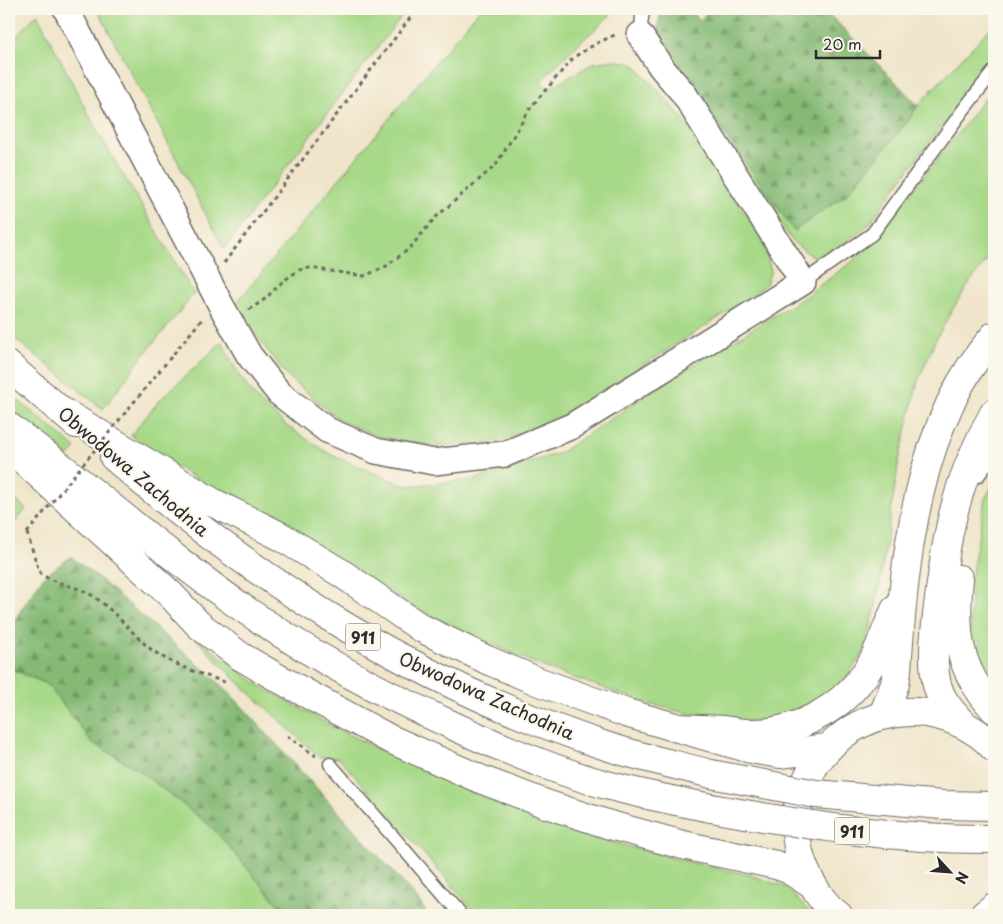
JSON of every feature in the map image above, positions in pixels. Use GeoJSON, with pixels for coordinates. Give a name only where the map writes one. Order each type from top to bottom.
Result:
{"type":"FeatureCollection","features":[{"type":"Feature","properties":{"kind":"main road"},"geometry":{"type":"LineString","coordinates":[[883,715],[895,684],[904,591],[917,504],[936,437],[973,363],[994,336]]}},
{"type":"Feature","properties":{"kind":"main road","name":"Obwodowa Zachodnia"},"geometry":{"type":"LineString","coordinates":[[9,366],[151,490],[260,571],[347,629],[413,665],[466,690],[540,722],[610,747],[711,774],[816,794],[942,805],[994,806]]}},
{"type":"Feature","properties":{"kind":"main road"},"geometry":{"type":"LineString","coordinates":[[63,412],[214,503],[280,536],[341,574],[421,628],[487,660],[626,714],[767,752],[790,753],[828,748]]}},
{"type":"Feature","properties":{"kind":"main road"},"geometry":{"type":"LineString","coordinates":[[991,419],[961,554],[956,608],[957,637],[963,659],[983,697],[994,709]]}},
{"type":"Feature","properties":{"kind":"main road"},"geometry":{"type":"LineString","coordinates":[[991,419],[969,465],[958,496],[948,541],[934,656],[937,687],[943,700],[962,723],[994,748]]}},
{"type":"Feature","properties":{"kind":"main road","name":"911"},"geometry":{"type":"LineString","coordinates":[[9,427],[117,510],[183,564],[247,611],[368,684],[416,709],[494,744],[568,773],[604,784],[650,796],[711,808],[838,830],[928,838],[994,839]]}},
{"type":"Feature","properties":{"kind":"main road"},"geometry":{"type":"LineString","coordinates":[[9,447],[164,588],[199,625],[240,656],[278,678],[388,738],[480,779],[546,804],[610,825],[683,845],[788,869],[811,884],[838,915]]}},
{"type":"Feature","properties":{"kind":"main road"},"geometry":{"type":"LineString","coordinates":[[678,728],[748,733],[769,731],[800,723],[832,707],[854,688],[870,666],[904,591]]}},
{"type":"Feature","properties":{"kind":"main road"},"geometry":{"type":"LineString","coordinates":[[811,884],[801,861],[798,845],[797,813],[802,789],[813,767],[828,748],[844,734],[863,722],[883,715],[910,712],[936,715],[962,723]]}},
{"type":"Feature","properties":{"kind":"main road"},"geometry":{"type":"LineString","coordinates":[[984,915],[994,907]]}},
{"type":"Feature","properties":{"kind":"street"},"geometry":{"type":"LineString","coordinates":[[66,9],[219,301],[249,355],[279,393],[327,430],[376,451],[434,462],[505,454],[572,426],[803,282],[684,94],[661,67],[640,35]]}},
{"type":"Feature","properties":{"kind":"lane"},"geometry":{"type":"LineString","coordinates":[[640,35],[643,9]]}},
{"type":"Feature","properties":{"kind":"lane"},"geometry":{"type":"LineString","coordinates":[[803,282],[872,234],[994,71]]}},
{"type":"Feature","properties":{"kind":"lane"},"geometry":{"type":"LineString","coordinates":[[978,476],[994,454]]}},
{"type":"Feature","properties":{"kind":"lane"},"geometry":{"type":"LineString","coordinates":[[330,764],[461,915]]}},
{"type":"Feature","properties":{"kind":"path"},"geometry":{"type":"LineString","coordinates":[[227,683],[180,666],[148,648],[100,601],[87,592],[42,576],[27,533],[219,301],[417,9]]}},
{"type":"Feature","properties":{"kind":"path"},"geometry":{"type":"LineString","coordinates":[[219,301],[247,311],[265,299],[282,282],[300,270],[310,268],[364,276],[385,268],[409,249],[435,218],[496,165],[531,107],[574,57],[597,43],[619,33],[640,35]]}},
{"type":"Feature","properties":{"kind":"path"},"geometry":{"type":"LineString","coordinates":[[287,736],[330,764]]}},
{"type":"Feature","properties":{"kind":"green space"},"geometry":{"type":"Polygon","coordinates":[[[97,9],[407,9],[224,249],[97,9]]]}},
{"type":"Feature","properties":{"kind":"green space"},"geometry":{"type":"Polygon","coordinates":[[[480,9],[616,9],[541,82],[549,89],[593,63],[615,60],[634,64],[686,122],[762,239],[771,271],[766,284],[748,299],[557,420],[496,443],[432,446],[380,437],[341,421],[287,376],[234,306],[480,9]]]}},
{"type":"Feature","properties":{"kind":"green space"},"geometry":{"type":"Polygon","coordinates":[[[661,9],[689,9],[700,20],[710,9],[824,9],[918,105],[909,120],[847,194],[794,231],[669,54],[658,29],[661,9]]]}},
{"type":"Feature","properties":{"kind":"green space"},"geometry":{"type":"Polygon","coordinates":[[[37,14],[96,129],[194,294],[142,357],[103,409],[9,334],[9,45],[37,14]]]}},
{"type":"Feature","properties":{"kind":"green space"},"geometry":{"type":"Polygon","coordinates":[[[994,24],[994,62],[923,150],[869,224],[832,254],[813,257],[793,242],[699,96],[909,120],[918,105],[994,24]]]}},
{"type":"Feature","properties":{"kind":"green space"},"geometry":{"type":"Polygon","coordinates":[[[994,86],[994,251],[970,282],[952,310],[936,339],[918,381],[899,460],[877,601],[865,650],[845,680],[808,709],[761,722],[705,718],[646,703],[548,669],[472,636],[407,603],[166,461],[131,435],[159,401],[222,342],[240,377],[255,397],[287,426],[331,455],[405,486],[473,480],[560,453],[667,381],[800,300],[857,258],[950,144],[994,86]]]}},
{"type":"Feature","properties":{"kind":"green space"},"geometry":{"type":"Polygon","coordinates":[[[9,393],[76,448],[68,457],[9,408],[9,393]]]}},
{"type":"Feature","properties":{"kind":"green space"},"geometry":{"type":"Polygon","coordinates":[[[994,482],[994,682],[983,668],[970,638],[971,578],[985,499],[994,482]]]}},
{"type":"Feature","properties":{"kind":"green space"},"geometry":{"type":"Polygon","coordinates":[[[9,494],[26,509],[9,530],[9,494]]]}},
{"type":"Feature","properties":{"kind":"green space"},"geometry":{"type":"Polygon","coordinates":[[[71,557],[96,576],[226,689],[416,897],[428,915],[287,915],[212,827],[140,771],[92,742],[47,684],[9,668],[9,644],[13,622],[44,576],[71,557]]]}},
{"type":"Feature","properties":{"kind":"green space"},"geometry":{"type":"Polygon","coordinates":[[[189,632],[257,684],[335,728],[447,782],[567,831],[689,862],[750,875],[785,887],[813,915],[478,915],[339,758],[319,757],[238,682],[189,632]]]}},
{"type":"Feature","properties":{"kind":"green space"},"geometry":{"type":"Polygon","coordinates":[[[9,668],[47,684],[92,742],[140,771],[212,827],[287,915],[9,915],[9,668]]]}}]}
